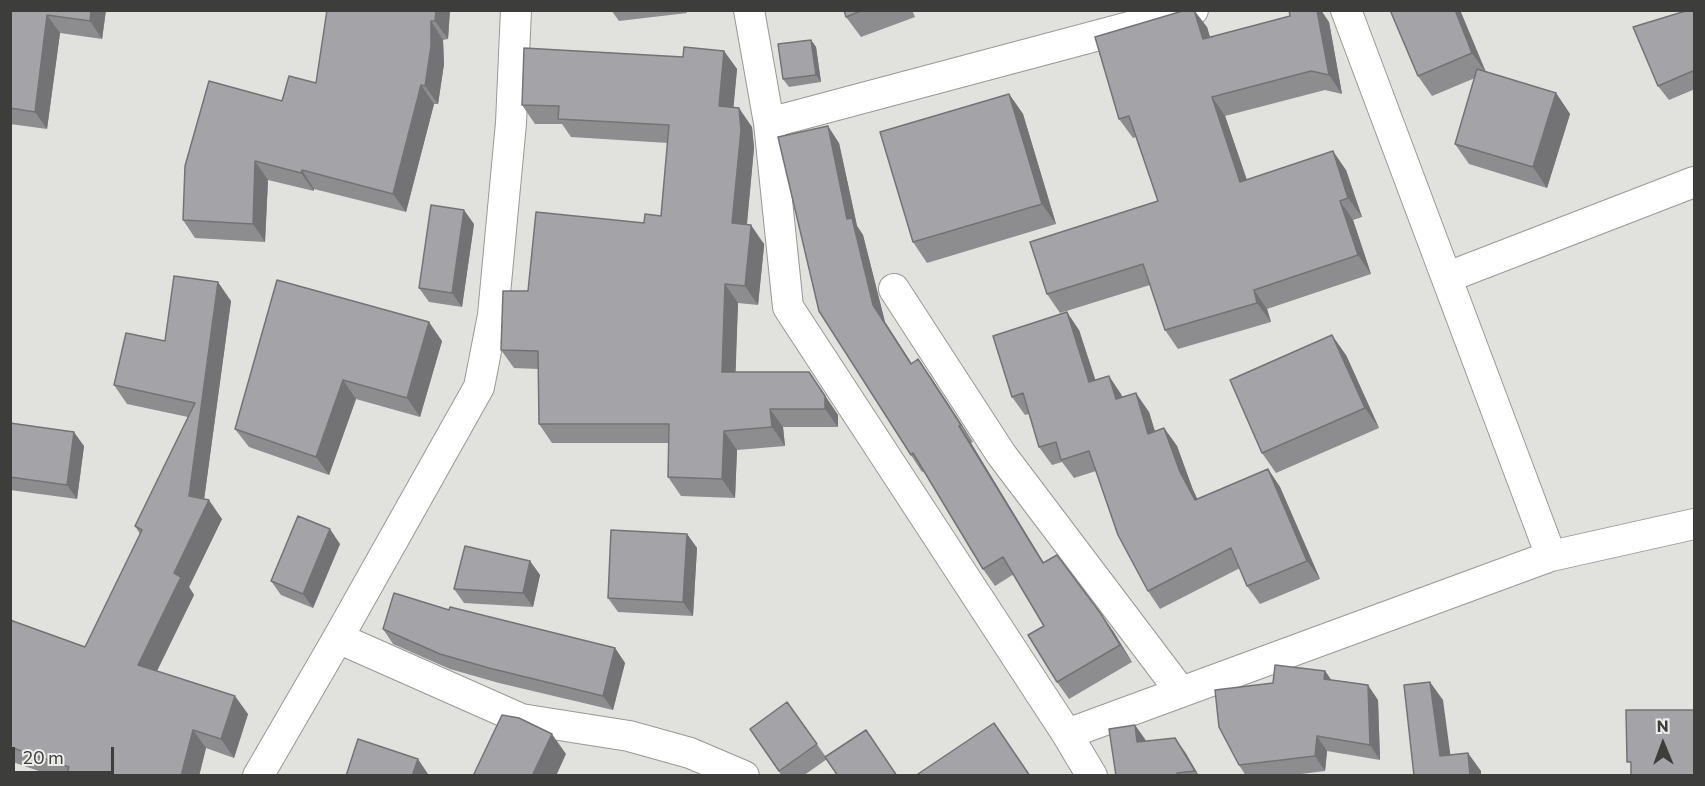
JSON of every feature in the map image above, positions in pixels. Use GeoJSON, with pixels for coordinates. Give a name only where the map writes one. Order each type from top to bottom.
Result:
{"type":"FeatureCollection","features":[{"type":"Feature","properties":{"kind":"street"},"geometry":{"type":"LineString","coordinates":[[258,776],[480,387],[495,292],[511,123],[516,10]]}},
{"type":"Feature","properties":{"kind":"street"},"geometry":{"type":"LineString","coordinates":[[749,10],[769,123],[788,307],[1068,734],[1092,776]]}},
{"type":"Feature","properties":{"kind":"street"},"geometry":{"type":"LineString","coordinates":[[769,123],[1193,10]]}},
{"type":"Feature","properties":{"kind":"street"},"geometry":{"type":"LineString","coordinates":[[1346,10],[1551,556]]}},
{"type":"Feature","properties":{"kind":"street"},"geometry":{"type":"LineString","coordinates":[[1448,277],[1695,183]]}},
{"type":"Feature","properties":{"kind":"street"},"geometry":{"type":"LineString","coordinates":[[894,289],[1001,454],[1181,692]]}},
{"type":"Feature","properties":{"kind":"street"},"geometry":{"type":"LineString","coordinates":[[1068,734],[1551,556],[1695,524]]}},
{"type":"Feature","properties":{"kind":"street"},"geometry":{"type":"LineString","coordinates":[[338,638],[520,719],[629,736],[690,753],[744,776]]}},
{"type":"Feature","properties":{"kind":"building"},"geometry":{"type":"Polygon","coordinates":[[[10,10],[91,10],[90,21],[47,15],[35,112],[10,108],[10,10]]]}},
{"type":"Feature","properties":{"kind":"building"},"geometry":{"type":"Polygon","coordinates":[[[327,10],[436,10],[435,21],[431,21],[431,46],[425,86],[421,85],[393,194],[302,170],[301,173],[255,161],[253,224],[183,220],[185,166],[209,81],[282,101],[289,76],[316,83],[327,10]]]}},
{"type":"Feature","properties":{"kind":"building"},"geometry":{"type":"Polygon","coordinates":[[[844,10],[863,10],[846,17],[844,10]]]}},
{"type":"Feature","properties":{"kind":"building"},"geometry":{"type":"Polygon","coordinates":[[[1186,10],[1194,10],[1203,39],[1290,16],[1289,10],[1317,10],[1329,75],[1311,71],[1212,97],[1240,182],[1333,151],[1348,198],[1340,201],[1358,255],[1254,290],[1257,303],[1165,330],[1143,264],[1047,294],[1030,242],[1158,201],[1129,116],[1119,119],[1095,37],[1186,10]]]}},
{"type":"Feature","properties":{"kind":"building"},"geometry":{"type":"Polygon","coordinates":[[[1390,10],[1455,10],[1472,53],[1418,76],[1390,10]]]}},
{"type":"Feature","properties":{"kind":"building"},"geometry":{"type":"Polygon","coordinates":[[[1695,10],[1695,70],[1658,86],[1633,27],[1695,10]]]}},
{"type":"Feature","properties":{"kind":"building"},"geometry":{"type":"Polygon","coordinates":[[[811,40],[816,75],[783,79],[778,44],[811,40]]]}},
{"type":"Feature","properties":{"kind":"building"},"geometry":{"type":"Polygon","coordinates":[[[684,47],[724,51],[719,106],[739,108],[741,130],[732,223],[751,225],[751,227],[745,286],[725,284],[722,372],[809,372],[825,396],[825,409],[770,409],[772,427],[724,431],[722,479],[668,477],[669,424],[539,424],[538,351],[501,350],[503,291],[528,291],[536,212],[644,223],[645,214],[661,216],[669,125],[558,119],[559,106],[522,105],[524,48],[683,57],[684,47]]]}},
{"type":"Feature","properties":{"kind":"building"},"geometry":{"type":"Polygon","coordinates":[[[1477,69],[1556,93],[1533,167],[1455,144],[1477,69]]]}},
{"type":"Feature","properties":{"kind":"building"},"geometry":{"type":"Polygon","coordinates":[[[1009,94],[1042,204],[913,242],[880,132],[1009,94]]]}},
{"type":"Feature","properties":{"kind":"building"},"geometry":{"type":"Polygon","coordinates":[[[828,126],[847,219],[852,218],[873,305],[911,364],[918,359],[961,425],[959,426],[1043,563],[1057,555],[1101,614],[1120,645],[1057,682],[1028,635],[1044,626],[1003,557],[983,569],[913,453],[911,455],[819,311],[778,137],[828,126]]]}},
{"type":"Feature","properties":{"kind":"building"},"geometry":{"type":"Polygon","coordinates":[[[431,205],[464,210],[452,293],[419,288],[431,205]]]}},
{"type":"Feature","properties":{"kind":"building"},"geometry":{"type":"Polygon","coordinates":[[[174,276],[218,282],[189,496],[209,500],[174,573],[181,577],[138,665],[235,696],[221,739],[193,730],[181,776],[66,776],[69,767],[10,747],[10,620],[85,647],[142,530],[135,526],[195,403],[114,385],[126,333],[165,341],[174,276]]]}},
{"type":"Feature","properties":{"kind":"building"},"geometry":{"type":"Polygon","coordinates":[[[277,280],[429,322],[407,398],[343,380],[316,457],[235,429],[277,280]]]}},
{"type":"Feature","properties":{"kind":"building"},"geometry":{"type":"Polygon","coordinates":[[[1067,312],[1089,382],[1109,376],[1116,399],[1136,393],[1148,434],[1164,428],[1180,472],[1195,500],[1268,469],[1307,561],[1247,586],[1231,548],[1148,591],[1118,535],[1089,451],[1061,460],[1056,442],[1039,447],[1023,393],[1012,397],[993,336],[1067,312]]]}},
{"type":"Feature","properties":{"kind":"building"},"geometry":{"type":"Polygon","coordinates":[[[1332,335],[1365,408],[1262,453],[1230,380],[1332,335]]]}},
{"type":"Feature","properties":{"kind":"building"},"geometry":{"type":"Polygon","coordinates":[[[10,423],[74,432],[67,485],[10,477],[10,423]]]}},
{"type":"Feature","properties":{"kind":"building"},"geometry":{"type":"Polygon","coordinates":[[[298,516],[330,529],[303,594],[271,581],[298,516]]]}},
{"type":"Feature","properties":{"kind":"building"},"geometry":{"type":"Polygon","coordinates":[[[611,530],[687,534],[683,602],[608,598],[611,530]]]}},
{"type":"Feature","properties":{"kind":"building"},"geometry":{"type":"Polygon","coordinates":[[[465,546],[530,561],[523,593],[454,589],[465,546]]]}},
{"type":"Feature","properties":{"kind":"building"},"geometry":{"type":"Polygon","coordinates":[[[394,593],[449,610],[450,607],[615,648],[603,696],[440,654],[383,629],[394,593]]]}},
{"type":"Feature","properties":{"kind":"building"},"geometry":{"type":"Polygon","coordinates":[[[1275,665],[1325,671],[1324,679],[1368,685],[1370,745],[1317,736],[1315,756],[1239,765],[1219,727],[1215,690],[1273,683],[1275,665]]]}},
{"type":"Feature","properties":{"kind":"building"},"geometry":{"type":"Polygon","coordinates":[[[1430,682],[1440,756],[1468,753],[1470,776],[1414,776],[1404,685],[1430,682]]]}},
{"type":"Feature","properties":{"kind":"building"},"geometry":{"type":"Polygon","coordinates":[[[787,702],[817,744],[779,771],[750,729],[787,702]]]}},
{"type":"Feature","properties":{"kind":"building"},"geometry":{"type":"Polygon","coordinates":[[[1626,710],[1695,710],[1695,776],[1631,776],[1631,762],[1627,762],[1626,710]]]}},
{"type":"Feature","properties":{"kind":"building"},"geometry":{"type":"Polygon","coordinates":[[[502,715],[519,718],[552,734],[532,776],[473,776],[502,715]]]}},
{"type":"Feature","properties":{"kind":"building"},"geometry":{"type":"Polygon","coordinates":[[[994,723],[1030,776],[915,776],[994,723]]]}},
{"type":"Feature","properties":{"kind":"building"},"geometry":{"type":"Polygon","coordinates":[[[1135,725],[1137,742],[1175,738],[1195,771],[1177,773],[1178,776],[1116,776],[1109,729],[1135,725]]]}},
{"type":"Feature","properties":{"kind":"building"},"geometry":{"type":"Polygon","coordinates":[[[866,730],[897,776],[838,776],[825,757],[866,730]]]}},
{"type":"Feature","properties":{"kind":"building"},"geometry":{"type":"Polygon","coordinates":[[[358,739],[418,759],[412,776],[346,776],[358,739]]]}}]}
